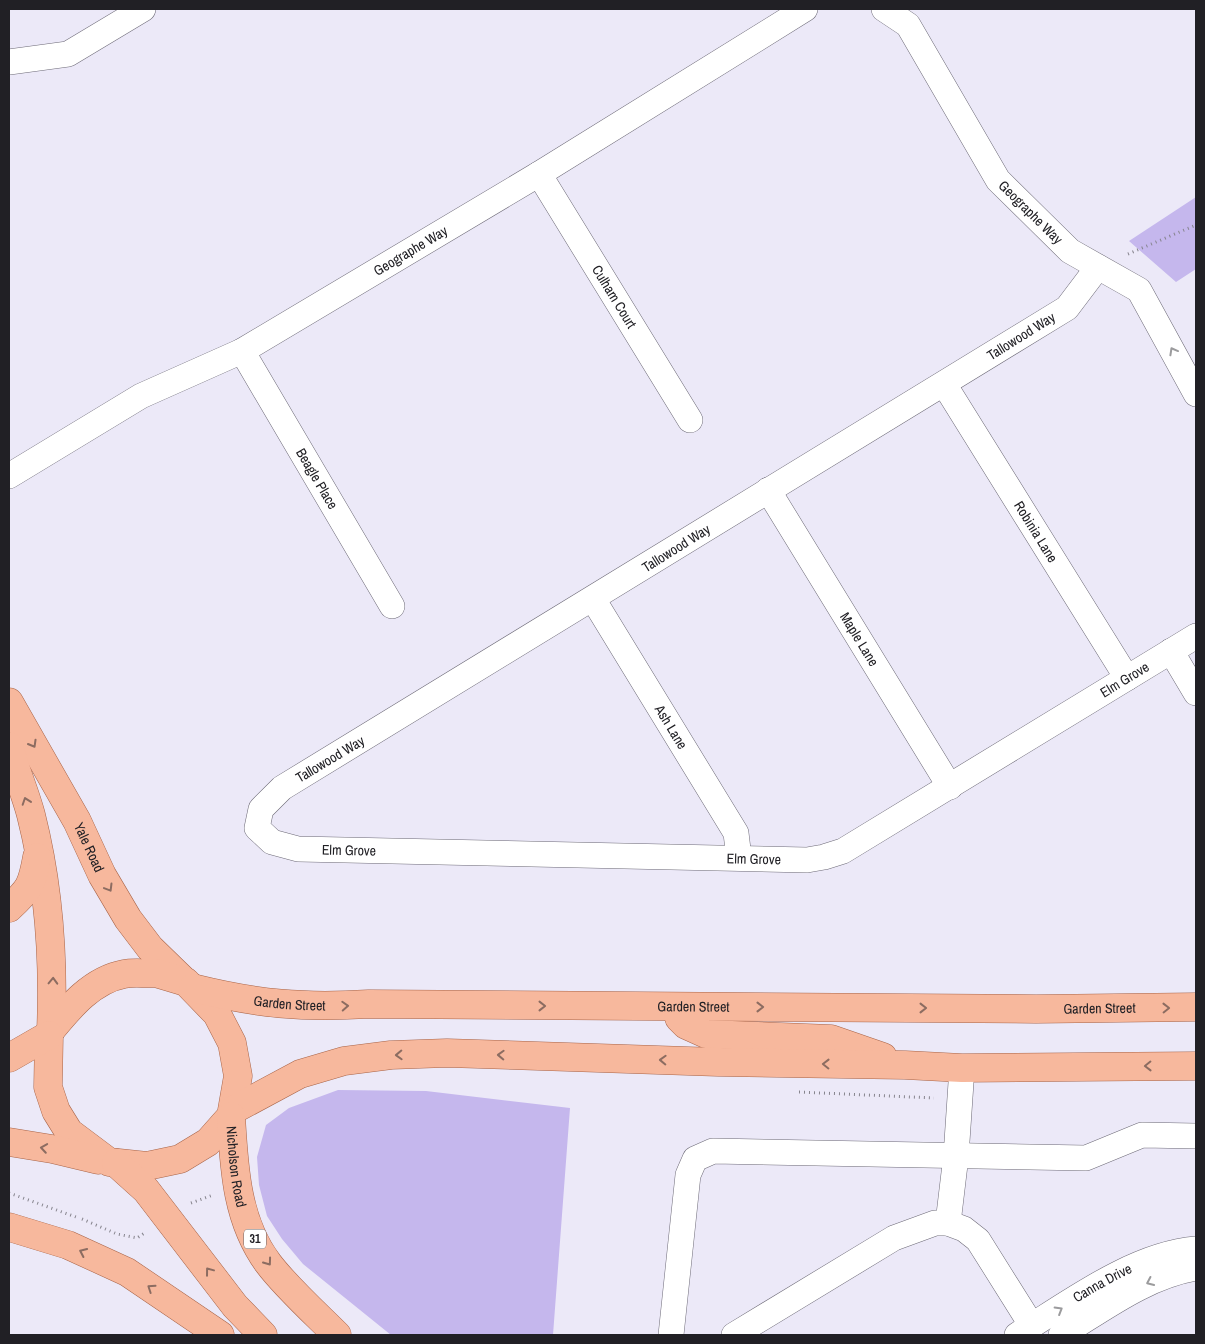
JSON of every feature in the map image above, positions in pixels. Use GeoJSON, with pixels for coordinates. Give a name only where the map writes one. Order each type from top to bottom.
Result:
{"type":"FeatureCollection","features":[{"type":"Feature","properties":{"kind":"main road","name":"Yale Road"},"geometry":{"type":"LineString","coordinates":[[9,702],[76,821],[102,876],[128,919],[150,948],[189,985]]}},
{"type":"Feature","properties":{"kind":"main road"},"geometry":{"type":"LineString","coordinates":[[9,746],[30,813],[38,848],[52,940],[53,977],[48,1086],[56,1111],[69,1132],[113,1162],[146,1190],[235,1306],[263,1335]]}},
{"type":"Feature","properties":{"kind":"main road"},"geometry":{"type":"LineString","coordinates":[[9,908],[27,892],[33,879],[38,848]]}},
{"type":"Feature","properties":{"kind":"main road","name":"Garden Street"},"geometry":{"type":"LineString","coordinates":[[50,1032],[76,1000],[95,986],[124,974],[156,974],[244,1000],[289,1006],[379,1004],[1045,1009],[1196,1007]]}},
{"type":"Feature","properties":{"kind":"main road","name":"31"},"geometry":{"type":"LineString","coordinates":[[189,985],[217,1014],[232,1043],[238,1076],[232,1113]]}},
{"type":"Feature","properties":{"kind":"main road"},"geometry":{"type":"LineString","coordinates":[[677,1007],[679,1018],[686,1025],[706,1034],[831,1039],[905,1064]]}},
{"type":"Feature","properties":{"kind":"main road"},"geometry":{"type":"LineString","coordinates":[[9,1058],[50,1032]]}},
{"type":"Feature","properties":{"kind":"main road"},"geometry":{"type":"LineString","coordinates":[[9,1142],[113,1162],[147,1166],[180,1159],[208,1142],[232,1113],[300,1074],[344,1062],[390,1055],[447,1053],[718,1062],[905,1064],[962,1068],[1196,1066]]}},
{"type":"Feature","properties":{"kind":"main road","name":"Nicholson Road"},"geometry":{"type":"LineString","coordinates":[[232,1113],[237,1189],[251,1232],[268,1263],[336,1335]]}},
{"type":"Feature","properties":{"kind":"main road"},"geometry":{"type":"LineString","coordinates":[[9,1227],[68,1245],[127,1272],[220,1335]]}},
{"type":"Feature","properties":{"kind":"street"},"geometry":{"type":"LineString","coordinates":[[9,62],[68,54],[143,9]]}},
{"type":"Feature","properties":{"kind":"street","name":"Geographe Way"},"geometry":{"type":"LineString","coordinates":[[9,476],[141,396],[242,350],[539,174],[805,9]]}},
{"type":"Feature","properties":{"kind":"street","name":"Geographe Way"},"geometry":{"type":"LineString","coordinates":[[884,9],[908,25],[998,180],[1070,251],[1138,290],[1196,394]]}},
{"type":"Feature","properties":{"kind":"street","name":"Culham Court"},"geometry":{"type":"LineString","coordinates":[[539,174],[690,420]]}},
{"type":"Feature","properties":{"kind":"street","name":"Tallowood Way"},"geometry":{"type":"LineString","coordinates":[[257,828],[261,808],[282,788],[1067,308],[1098,267]]}},
{"type":"Feature","properties":{"kind":"street","name":"Beagle Place"},"geometry":{"type":"LineString","coordinates":[[242,350],[392,606]]}},
{"type":"Feature","properties":{"kind":"street","name":"Robinia Lane"},"geometry":{"type":"LineString","coordinates":[[944,384],[1127,678]]}},
{"type":"Feature","properties":{"kind":"street","name":"Maple Lane"},"geometry":{"type":"LineString","coordinates":[[768,490],[950,787]]}},
{"type":"Feature","properties":{"kind":"street","name":"Ash Lane"},"geometry":{"type":"LineString","coordinates":[[593,598],[736,833],[739,858]]}},
{"type":"Feature","properties":{"kind":"street","name":"Elm Grove"},"geometry":{"type":"LineString","coordinates":[[257,828],[272,842],[298,849],[807,860],[824,858],[843,851],[1196,636]]}},
{"type":"Feature","properties":{"kind":"street"},"geometry":{"type":"LineString","coordinates":[[1171,651],[1196,693]]}},
{"type":"Feature","properties":{"kind":"street"},"geometry":{"type":"LineString","coordinates":[[948,1223],[956,1156],[962,1068]]}},
{"type":"Feature","properties":{"kind":"street"},"geometry":{"type":"LineString","coordinates":[[670,1335],[688,1175],[695,1159],[713,1151],[1086,1158],[1142,1135],[1196,1136]]}},
{"type":"Feature","properties":{"kind":"street"},"geometry":{"type":"LineString","coordinates":[[734,1335],[894,1238],[935,1222],[948,1223],[964,1229],[978,1240],[1025,1330]]}},
{"type":"Feature","properties":{"kind":"street","name":"Canna Drive"},"geometry":{"type":"LineString","coordinates":[[1025,1330],[1129,1267],[1157,1256],[1196,1249]]}},
{"type":"Feature","properties":{"kind":"street","name":"Canna Drive"},"geometry":{"type":"LineString","coordinates":[[1061,1335],[1145,1284],[1166,1275],[1196,1268]]}},
{"type":"Feature","properties":{"kind":"path"},"geometry":{"type":"LineString","coordinates":[[1098,267],[1196,225]]}},
{"type":"Feature","properties":{"kind":"path"},"geometry":{"type":"LineString","coordinates":[[795,1092],[934,1098]]}},
{"type":"Feature","properties":{"kind":"path"},"geometry":{"type":"LineString","coordinates":[[9,1192],[117,1234],[137,1238]]}},
{"type":"Feature","properties":{"kind":"shaded area"},"geometry":{"type":"Polygon","coordinates":[[[1196,197],[1196,269],[1176,282],[1129,241],[1196,197]]]}},
{"type":"Feature","properties":{"kind":"shaded area"},"geometry":{"type":"Polygon","coordinates":[[[338,1090],[426,1091],[570,1108],[553,1335],[391,1335],[303,1264],[282,1239],[267,1216],[259,1185],[257,1157],[266,1125],[289,1108],[338,1090]]]}}]}
